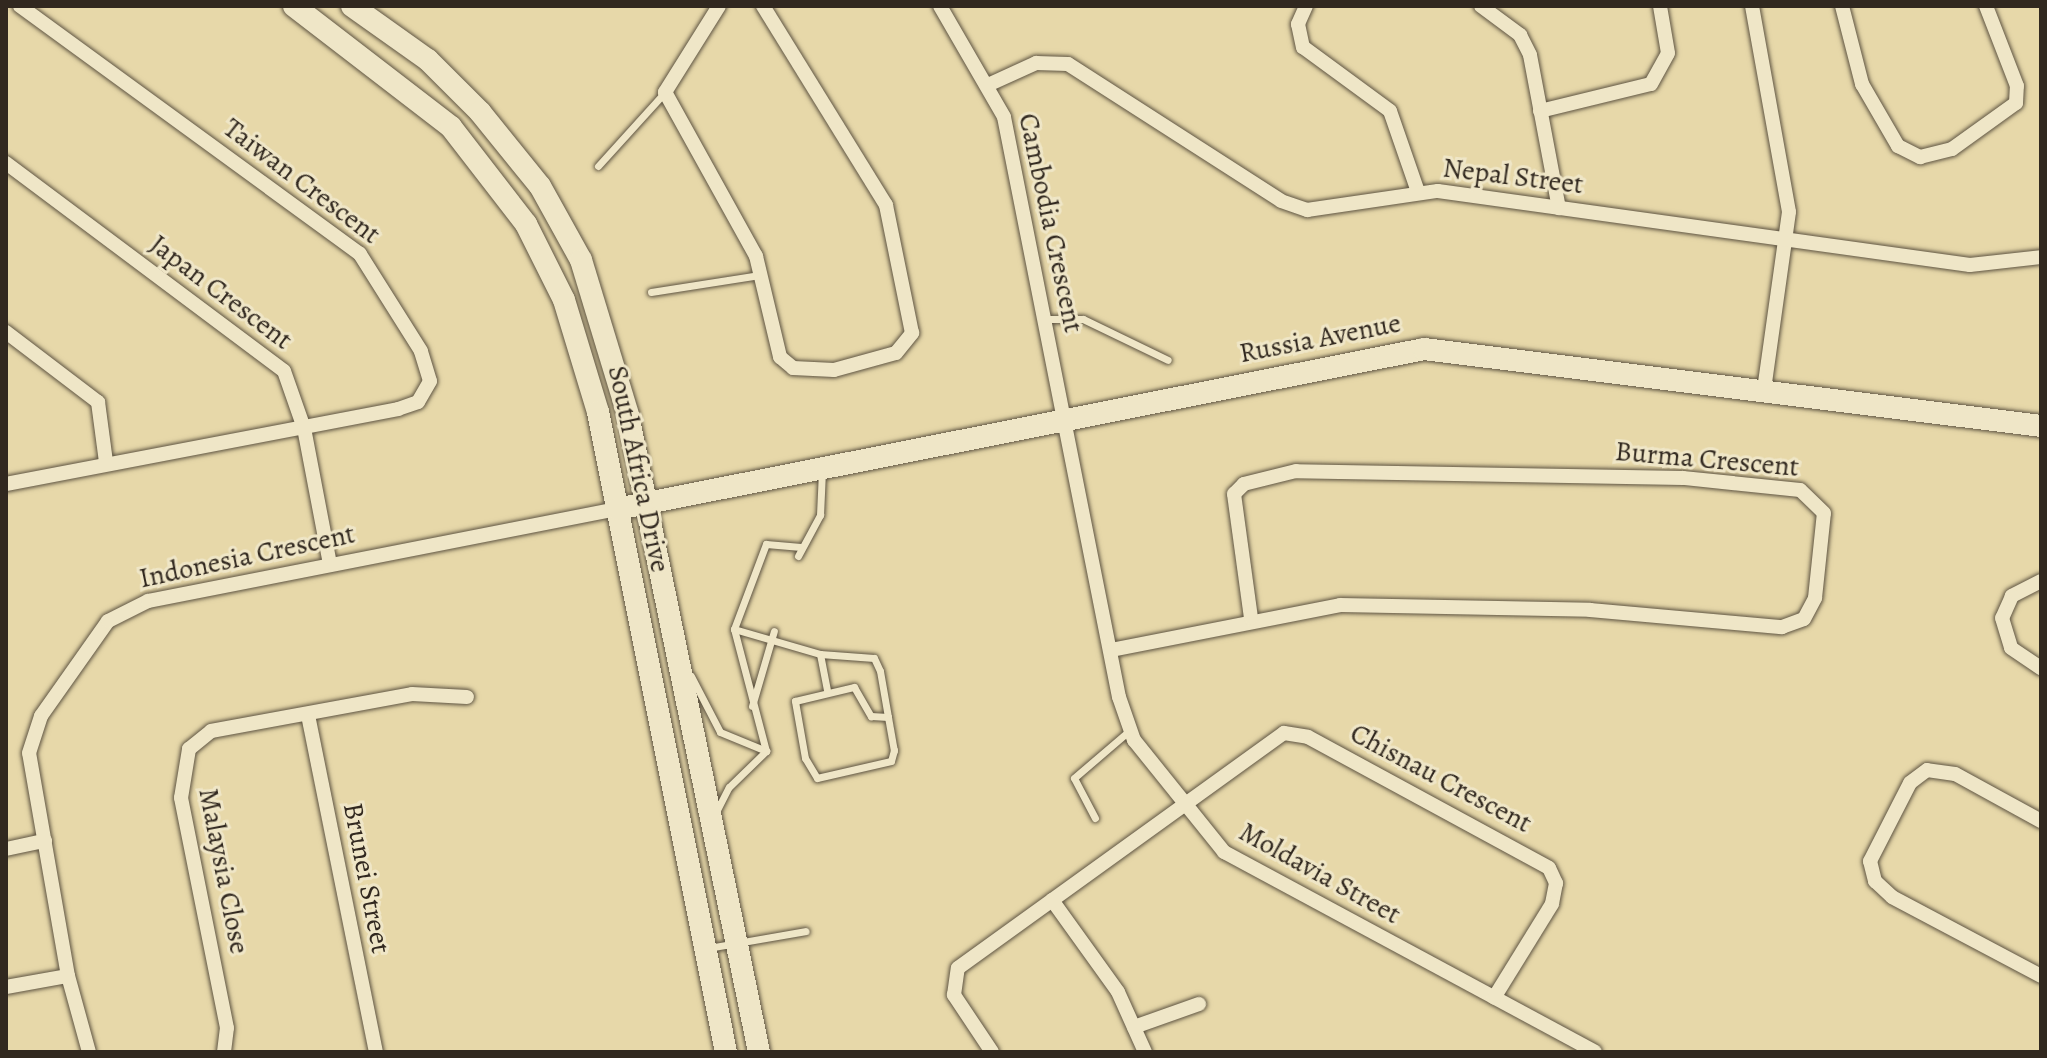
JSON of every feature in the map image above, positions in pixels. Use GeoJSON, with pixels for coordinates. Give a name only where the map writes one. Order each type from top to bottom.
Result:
{"type":"FeatureCollection","features":[{"type":"Feature","properties":{"kind":"street","name":"Taiwan Crescent"},"geometry":{"type":"LineString","coordinates":[[20,6],[342,240],[378,274],[427,364],[424,396],[398,409],[304,428]]}},
{"type":"Feature","properties":{"kind":"street","name":"South Africa Drive"},"geometry":{"type":"LineString","coordinates":[[294,6],[451,127],[526,224],[581,345],[726,1052]]}},
{"type":"Feature","properties":{"kind":"street","name":"South Africa Drive"},"geometry":{"type":"LineString","coordinates":[[352,6],[459,90],[553,206],[600,307],[648,503],[759,1052]]}},
{"type":"Feature","properties":{"kind":"street"},"geometry":{"type":"LineString","coordinates":[[719,6],[665,92],[762,274],[776,347],[793,368],[834,370],[896,353],[911,340],[886,205],[763,6]]}},
{"type":"Feature","properties":{"kind":"street","name":"Cambodia Crescent"},"geometry":{"type":"LineString","coordinates":[[940,6],[990,84],[1007,132],[1066,418]]}},
{"type":"Feature","properties":{"kind":"street"},"geometry":{"type":"LineString","coordinates":[[1306,6],[1298,24],[1303,47],[1390,111],[1418,192]]}},
{"type":"Feature","properties":{"kind":"street"},"geometry":{"type":"LineString","coordinates":[[1481,6],[1525,42],[1559,208]]}},
{"type":"Feature","properties":{"kind":"street"},"geometry":{"type":"LineString","coordinates":[[1540,111],[1651,84],[1668,53],[1660,6]]}},
{"type":"Feature","properties":{"kind":"street"},"geometry":{"type":"LineString","coordinates":[[1752,6],[1788,194],[1788,240],[1764,391]]}},
{"type":"Feature","properties":{"kind":"street"},"geometry":{"type":"LineString","coordinates":[[1842,6],[1868,95],[1898,146],[1920,157],[1952,149],[2016,103],[2017,86],[1986,6]]}},
{"type":"Feature","properties":{"kind":"street","name":"Nepal Street"},"geometry":{"type":"LineString","coordinates":[[990,84],[1036,63],[1068,64],[1295,207],[1328,210],[1418,192],[1559,208],[1970,265],[2041,257]]}},
{"type":"Feature","properties":{"kind":"street","name":"Japan Crescent"},"geometry":{"type":"LineString","coordinates":[[6,163],[277,365],[292,383],[304,428],[330,564]]}},
{"type":"Feature","properties":{"kind":"street"},"geometry":{"type":"LineString","coordinates":[[6,332],[98,402],[106,462]]}},
{"type":"Feature","properties":{"kind":"street","name":"Russia Avenue"},"geometry":{"type":"LineString","coordinates":[[617,509],[1424,349],[2041,426]]}},
{"type":"Feature","properties":{"kind":"street","name":"Moldavia Street"},"geometry":{"type":"LineString","coordinates":[[1066,418],[1111,650],[1130,730],[1182,803],[1224,852],[1595,1052]]}},
{"type":"Feature","properties":{"kind":"street"},"geometry":{"type":"LineString","coordinates":[[6,484],[106,462],[304,428]]}},
{"type":"Feature","properties":{"kind":"street","name":"Burma Crescent"},"geometry":{"type":"LineString","coordinates":[[1111,650],[1251,618],[1340,605],[1590,610],[1782,627],[1804,619],[1815,598],[1824,513],[1800,490],[1683,478],[1296,471],[1244,484],[1234,494],[1251,618]]}},
{"type":"Feature","properties":{"kind":"street","name":"Indonesia Crescent"},"geometry":{"type":"LineString","coordinates":[[89,1052],[68,976],[45,841],[32,735],[108,621],[148,601],[617,509]]}},
{"type":"Feature","properties":{"kind":"street"},"geometry":{"type":"LineString","coordinates":[[2041,581],[2012,596],[2002,630],[2011,648],[2041,668]]}},
{"type":"Feature","properties":{"kind":"street","name":"Malaysia Close"},"geometry":{"type":"LineString","coordinates":[[224,1052],[227,1028],[181,798],[181,765],[211,731],[425,692],[467,697]]}},
{"type":"Feature","properties":{"kind":"street","name":"Brunei Street"},"geometry":{"type":"LineString","coordinates":[[308,715],[376,1052]]}},
{"type":"Feature","properties":{"kind":"street","name":"Chisnau Crescent"},"geometry":{"type":"LineString","coordinates":[[992,1052],[957,1003],[952,979],[1052,900],[1277,736],[1299,734],[1543,862],[1556,883],[1552,904],[1494,998]]}},
{"type":"Feature","properties":{"kind":"street"},"geometry":{"type":"LineString","coordinates":[[2041,821],[1955,774],[1927,770],[1910,783],[1870,861],[1875,881],[1892,897],[2041,976]]}},
{"type":"Feature","properties":{"kind":"street"},"geometry":{"type":"LineString","coordinates":[[6,849],[45,841]]}},
{"type":"Feature","properties":{"kind":"street"},"geometry":{"type":"LineString","coordinates":[[1052,900],[1134,1027],[1145,1052]]}},
{"type":"Feature","properties":{"kind":"street"},"geometry":{"type":"LineString","coordinates":[[6,987],[68,976]]}},
{"type":"Feature","properties":{"kind":"street"},"geometry":{"type":"LineString","coordinates":[[1134,1027],[1199,1004]]}},
{"type":"Feature","properties":{"kind":"lane"},"geometry":{"type":"LineString","coordinates":[[598,166],[665,92]]}},
{"type":"Feature","properties":{"kind":"lane"},"geometry":{"type":"LineString","coordinates":[[651,292],[762,274]]}},
{"type":"Feature","properties":{"kind":"lane"},"geometry":{"type":"LineString","coordinates":[[1044,319],[1083,319],[1168,360]]}},
{"type":"Feature","properties":{"kind":"lane"},"geometry":{"type":"LineString","coordinates":[[798,556],[820,515],[822,469]]}},
{"type":"Feature","properties":{"kind":"lane"},"geometry":{"type":"LineString","coordinates":[[766,751],[751,708],[734,629],[766,544],[801,547]]}},
{"type":"Feature","properties":{"kind":"lane"},"geometry":{"type":"LineString","coordinates":[[734,629],[820,654],[874,658],[888,717],[891,761],[817,778],[805,758],[795,701],[827,689],[859,690],[871,716],[888,717]]}},
{"type":"Feature","properties":{"kind":"lane"},"geometry":{"type":"LineString","coordinates":[[751,708],[774,631]]}},
{"type":"Feature","properties":{"kind":"lane"},"geometry":{"type":"LineString","coordinates":[[677,645],[712,723],[766,751]]}},
{"type":"Feature","properties":{"kind":"lane"},"geometry":{"type":"LineString","coordinates":[[820,654],[827,689]]}},
{"type":"Feature","properties":{"kind":"lane"},"geometry":{"type":"LineString","coordinates":[[1095,818],[1074,778],[1130,730]]}},
{"type":"Feature","properties":{"kind":"lane"},"geometry":{"type":"LineString","coordinates":[[712,820],[729,787],[766,751]]}},
{"type":"Feature","properties":{"kind":"lane"},"geometry":{"type":"LineString","coordinates":[[705,948],[806,931]]}}]}
